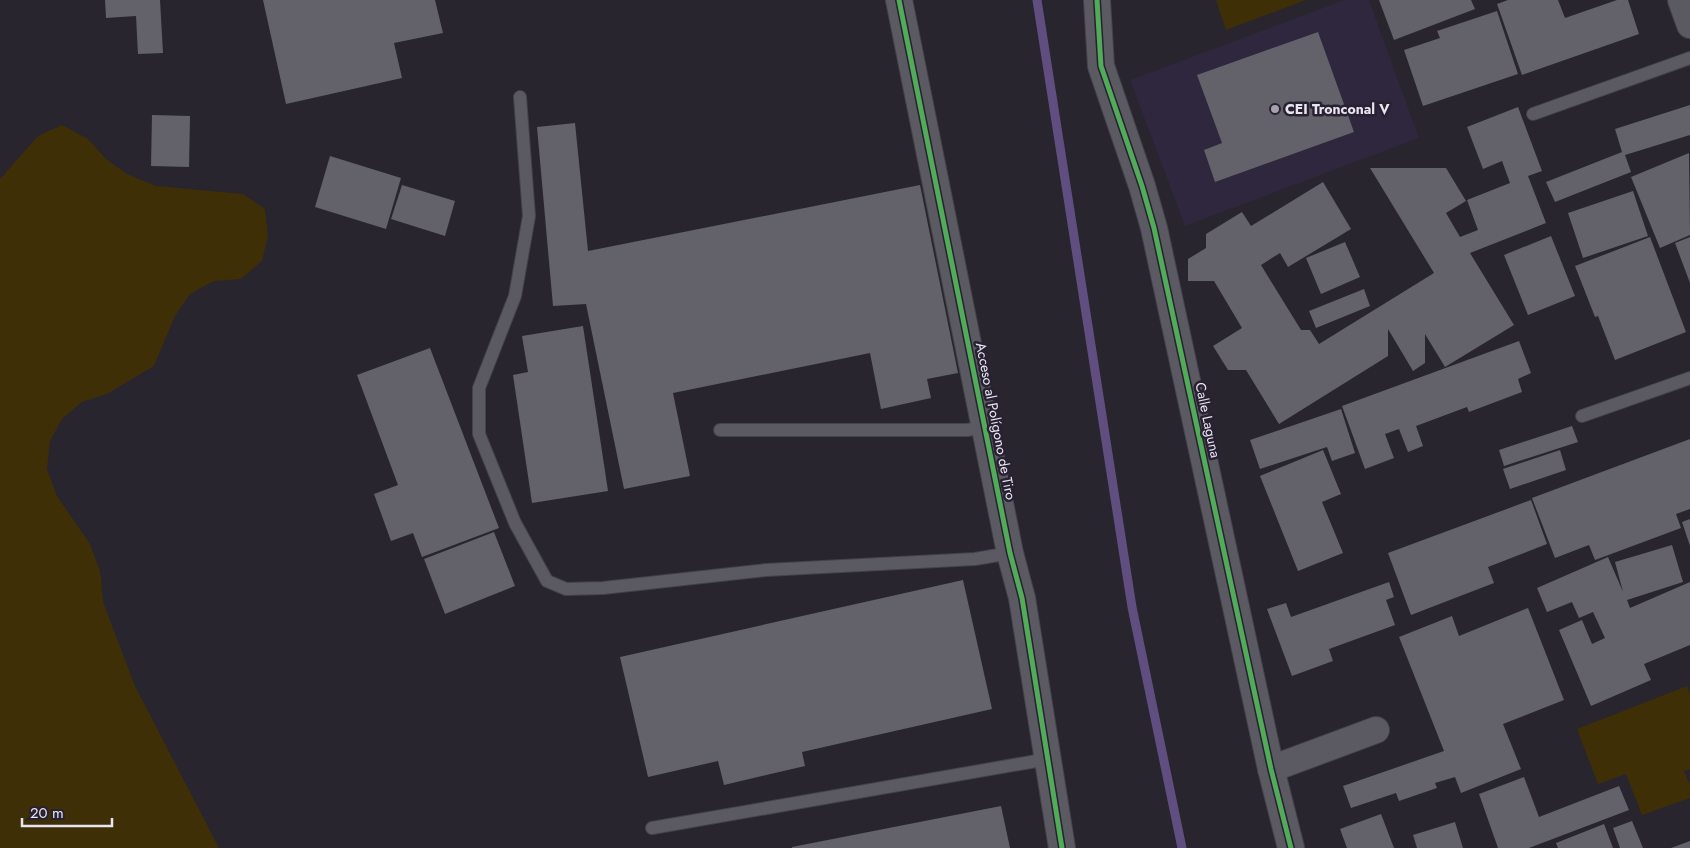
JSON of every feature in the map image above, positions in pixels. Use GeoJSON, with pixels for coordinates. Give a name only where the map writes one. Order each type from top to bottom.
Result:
{"type":"FeatureCollection","features":[{"type":"Feature","properties":{"kind":"street","name":"Acceso al Polígono de Tiro"},"geometry":{"type":"LineString","coordinates":[[900,0],[1010,553],[1022,598],[1062,848]]}},
{"type":"Feature","properties":{"kind":"street","name":"Calle Laguna"},"geometry":{"type":"LineString","coordinates":[[1097,0],[1101,66],[1142,186],[1154,228],[1271,769],[1291,848]]}},
{"type":"Feature","properties":{"kind":"street"},"geometry":{"type":"LineString","coordinates":[[1681,0],[1690,25]]}},
{"type":"Feature","properties":{"kind":"street"},"geometry":{"type":"LineString","coordinates":[[1271,769],[1376,730]]}},
{"type":"Feature","properties":{"kind":"lane"},"geometry":{"type":"LineString","coordinates":[[1533,114],[1690,58]]}},
{"type":"Feature","properties":{"kind":"lane"},"geometry":{"type":"LineString","coordinates":[[520,97],[530,216],[515,296],[479,388],[479,434],[515,523],[547,581],[566,589],[602,588],[766,570],[975,559],[1010,553]]}},
{"type":"Feature","properties":{"kind":"lane"},"geometry":{"type":"LineString","coordinates":[[1582,416],[1690,378]]}},
{"type":"Feature","properties":{"kind":"lane"},"geometry":{"type":"LineString","coordinates":[[720,430],[967,430],[986,427]]}},
{"type":"Feature","properties":{"kind":"lane"},"geometry":{"type":"LineString","coordinates":[[652,828],[1048,758]]}},
{"type":"Feature","properties":{"kind":"shaded area"},"geometry":{"type":"Polygon","coordinates":[[[1216,0],[1306,0],[1226,30],[1216,0]]]}},
{"type":"Feature","properties":{"kind":"shaded area","name":"CEI Tronconal V"},"geometry":{"type":"Polygon","coordinates":[[[1344,0],[1369,0],[1419,138],[1185,226],[1130,80],[1344,0]]]}},
{"type":"Feature","properties":{"kind":"shaded area"},"geometry":{"type":"Polygon","coordinates":[[[62,125],[88,139],[106,159],[127,174],[156,186],[243,194],[265,209],[268,236],[262,261],[241,279],[214,281],[190,294],[175,316],[154,366],[107,394],[82,402],[62,419],[50,441],[47,469],[57,496],[90,544],[100,571],[103,602],[135,686],[219,848],[0,848],[0,179],[38,136],[62,125]]]}},
{"type":"Feature","properties":{"kind":"shaded area"},"geometry":{"type":"Polygon","coordinates":[[[1687,686],[1690,695],[1690,769],[1684,771],[1690,785],[1690,798],[1642,815],[1626,774],[1598,784],[1577,729],[1687,686]]]}},
{"type":"Feature","properties":{"kind":"building"},"geometry":{"type":"Polygon","coordinates":[[[105,0],[160,0],[163,53],[138,54],[136,16],[106,18],[105,0]]]}},
{"type":"Feature","properties":{"kind":"building"},"geometry":{"type":"Polygon","coordinates":[[[263,0],[435,0],[443,33],[394,43],[402,78],[286,104],[263,0]]]}},
{"type":"Feature","properties":{"kind":"building"},"geometry":{"type":"Polygon","coordinates":[[[1379,0],[1471,0],[1475,9],[1394,40],[1379,0]]]}},
{"type":"Feature","properties":{"kind":"building"},"geometry":{"type":"Polygon","coordinates":[[[1508,0],[1558,0],[1565,18],[1617,0],[1628,0],[1639,34],[1522,75],[1497,4],[1508,0]]]}},
{"type":"Feature","properties":{"kind":"building"},"geometry":{"type":"Polygon","coordinates":[[[1497,11],[1518,74],[1423,106],[1404,50],[1440,38],[1437,31],[1497,11]]]}},
{"type":"Feature","properties":{"kind":"building"},"geometry":{"type":"Polygon","coordinates":[[[1318,32],[1354,132],[1215,182],[1204,150],[1222,143],[1197,75],[1318,32]]]}},
{"type":"Feature","properties":{"kind":"building"},"geometry":{"type":"Polygon","coordinates":[[[1690,105],[1690,135],[1625,155],[1631,172],[1555,202],[1546,182],[1622,152],[1615,129],[1690,105]]]}},
{"type":"Feature","properties":{"kind":"building"},"geometry":{"type":"Polygon","coordinates":[[[1518,107],[1542,171],[1528,176],[1546,223],[1470,253],[1514,325],[1445,367],[1425,334],[1425,363],[1413,371],[1388,329],[1388,356],[1279,424],[1246,370],[1228,370],[1213,346],[1242,328],[1214,281],[1188,281],[1188,259],[1206,248],[1206,234],[1242,212],[1251,226],[1323,182],[1351,229],[1288,267],[1280,253],[1261,265],[1301,330],[1310,330],[1319,344],[1434,273],[1370,168],[1446,168],[1466,201],[1446,213],[1460,237],[1478,230],[1467,200],[1510,183],[1502,161],[1483,169],[1467,127],[1518,107]]]}},
{"type":"Feature","properties":{"kind":"building"},"geometry":{"type":"Polygon","coordinates":[[[152,115],[190,116],[189,167],[151,166],[152,115]]]}},
{"type":"Feature","properties":{"kind":"building"},"geometry":{"type":"Polygon","coordinates":[[[575,123],[588,251],[920,185],[958,373],[927,379],[931,398],[881,409],[870,353],[673,393],[690,476],[624,489],[586,304],[553,306],[537,127],[575,123]]]}},
{"type":"Feature","properties":{"kind":"building"},"geometry":{"type":"Polygon","coordinates":[[[1689,153],[1690,235],[1660,248],[1631,177],[1689,153]]]}},
{"type":"Feature","properties":{"kind":"building"},"geometry":{"type":"Polygon","coordinates":[[[330,156],[401,178],[386,229],[315,207],[330,156]]]}},
{"type":"Feature","properties":{"kind":"building"},"geometry":{"type":"Polygon","coordinates":[[[402,185],[455,201],[445,236],[391,219],[402,185]]]}},
{"type":"Feature","properties":{"kind":"building"},"geometry":{"type":"Polygon","coordinates":[[[1633,191],[1648,236],[1583,258],[1568,213],[1633,191]]]}},
{"type":"Feature","properties":{"kind":"building"},"geometry":{"type":"Polygon","coordinates":[[[1551,236],[1575,296],[1528,315],[1504,255],[1551,236]]]}},
{"type":"Feature","properties":{"kind":"building"},"geometry":{"type":"Polygon","coordinates":[[[1650,237],[1686,332],[1615,360],[1598,316],[1595,317],[1575,266],[1650,237]]]}},
{"type":"Feature","properties":{"kind":"building"},"geometry":{"type":"Polygon","coordinates":[[[1690,237],[1690,283],[1675,243],[1690,237]]]}},
{"type":"Feature","properties":{"kind":"building"},"geometry":{"type":"Polygon","coordinates":[[[1345,242],[1360,277],[1321,294],[1306,258],[1345,242]]]}},
{"type":"Feature","properties":{"kind":"building"},"geometry":{"type":"Polygon","coordinates":[[[1364,289],[1370,306],[1316,328],[1309,311],[1364,289]]]}},
{"type":"Feature","properties":{"kind":"building"},"geometry":{"type":"Polygon","coordinates":[[[583,326],[608,491],[532,503],[513,375],[528,372],[522,336],[583,326]]]}},
{"type":"Feature","properties":{"kind":"building"},"geometry":{"type":"Polygon","coordinates":[[[1519,341],[1531,373],[1518,379],[1522,392],[1469,412],[1467,407],[1416,426],[1423,446],[1408,452],[1399,429],[1385,434],[1394,458],[1365,469],[1342,406],[1519,341]]]}},
{"type":"Feature","properties":{"kind":"building"},"geometry":{"type":"Polygon","coordinates":[[[430,348],[499,528],[422,557],[413,533],[391,541],[374,494],[398,485],[357,375],[430,348]]]}},
{"type":"Feature","properties":{"kind":"building"},"geometry":{"type":"Polygon","coordinates":[[[1341,409],[1355,453],[1332,461],[1327,447],[1260,469],[1250,440],[1341,409]]]}},
{"type":"Feature","properties":{"kind":"building"},"geometry":{"type":"Polygon","coordinates":[[[1572,426],[1578,442],[1504,466],[1499,450],[1572,426]]]}},
{"type":"Feature","properties":{"kind":"building"},"geometry":{"type":"Polygon","coordinates":[[[1690,439],[1690,509],[1676,514],[1681,528],[1595,560],[1589,545],[1555,558],[1532,498],[1690,439]]]}},
{"type":"Feature","properties":{"kind":"building"},"geometry":{"type":"Polygon","coordinates":[[[1323,450],[1341,494],[1322,502],[1343,553],[1298,571],[1260,476],[1323,450]]]}},
{"type":"Feature","properties":{"kind":"building"},"geometry":{"type":"Polygon","coordinates":[[[1560,450],[1566,470],[1510,489],[1503,469],[1560,450]]]}},
{"type":"Feature","properties":{"kind":"building"},"geometry":{"type":"Polygon","coordinates":[[[1531,500],[1547,544],[1488,567],[1494,583],[1411,615],[1388,553],[1531,500]]]}},
{"type":"Feature","properties":{"kind":"building"},"geometry":{"type":"Polygon","coordinates":[[[1690,519],[1690,546],[1682,522],[1690,519]]]}},
{"type":"Feature","properties":{"kind":"building"},"geometry":{"type":"Polygon","coordinates":[[[494,532],[515,586],[445,614],[424,559],[494,532]]]}},
{"type":"Feature","properties":{"kind":"building"},"geometry":{"type":"Polygon","coordinates":[[[1672,545],[1683,582],[1627,600],[1630,608],[1690,582],[1690,645],[1644,664],[1651,680],[1591,706],[1559,630],[1582,620],[1592,644],[1605,638],[1593,612],[1579,618],[1572,602],[1547,612],[1537,588],[1608,557],[1623,592],[1615,562],[1672,545]]]}},
{"type":"Feature","properties":{"kind":"building"},"geometry":{"type":"Polygon","coordinates":[[[963,580],[992,709],[802,752],[805,766],[724,785],[718,761],[648,777],[620,657],[963,580]]]}},
{"type":"Feature","properties":{"kind":"building"},"geometry":{"type":"Polygon","coordinates":[[[1389,582],[1394,597],[1386,600],[1395,625],[1329,649],[1333,661],[1292,676],[1267,609],[1286,603],[1291,617],[1389,582]]]}},
{"type":"Feature","properties":{"kind":"building"},"geometry":{"type":"Polygon","coordinates":[[[1528,608],[1564,700],[1503,724],[1521,769],[1461,793],[1455,777],[1435,783],[1437,788],[1399,801],[1396,793],[1351,808],[1343,786],[1444,751],[1399,637],[1452,616],[1459,636],[1528,608]]]}},
{"type":"Feature","properties":{"kind":"building"},"geometry":{"type":"Polygon","coordinates":[[[1524,777],[1539,817],[1619,786],[1629,810],[1529,848],[1498,848],[1479,794],[1524,777]]]}},
{"type":"Feature","properties":{"kind":"building"},"geometry":{"type":"Polygon","coordinates":[[[1001,806],[1010,848],[792,848],[792,847],[1001,806]]]}},
{"type":"Feature","properties":{"kind":"building"},"geometry":{"type":"Polygon","coordinates":[[[1381,814],[1394,848],[1347,848],[1340,829],[1381,814]]]}},
{"type":"Feature","properties":{"kind":"building"},"geometry":{"type":"Polygon","coordinates":[[[1632,821],[1643,848],[1620,848],[1613,828],[1632,821]]]}},
{"type":"Feature","properties":{"kind":"building"},"geometry":{"type":"Polygon","coordinates":[[[1455,822],[1463,848],[1417,848],[1413,835],[1455,822]]]}},
{"type":"Feature","properties":{"kind":"building"},"geometry":{"type":"Polygon","coordinates":[[[1604,824],[1613,848],[1558,848],[1556,843],[1604,824]]]}},
{"type":"Feature","properties":{"kind":"building"},"geometry":{"type":"Polygon","coordinates":[[[1690,841],[1690,848],[1671,848],[1690,841]]]}},
{"type":"Feature","properties":{"kind":"waterway"},"geometry":{"type":"LineString","coordinates":[[1037,0],[1132,607],[1182,848]]}},
{"type":"Feature","properties":{"kind":"cycle path"},"geometry":{"type":"LineString","coordinates":[[899,0],[1010,553],[1022,598],[1062,848]]}},
{"type":"Feature","properties":{"kind":"cycle path"},"geometry":{"type":"LineString","coordinates":[[1097,0],[1101,66],[1142,186],[1154,228],[1271,769],[1291,848]]}},
{"type":"Feature","properties":{"kind":"place","name":"CEI Tronconal V"},"geometry":{"type":"Point","coordinates":[1275,109]}}]}
